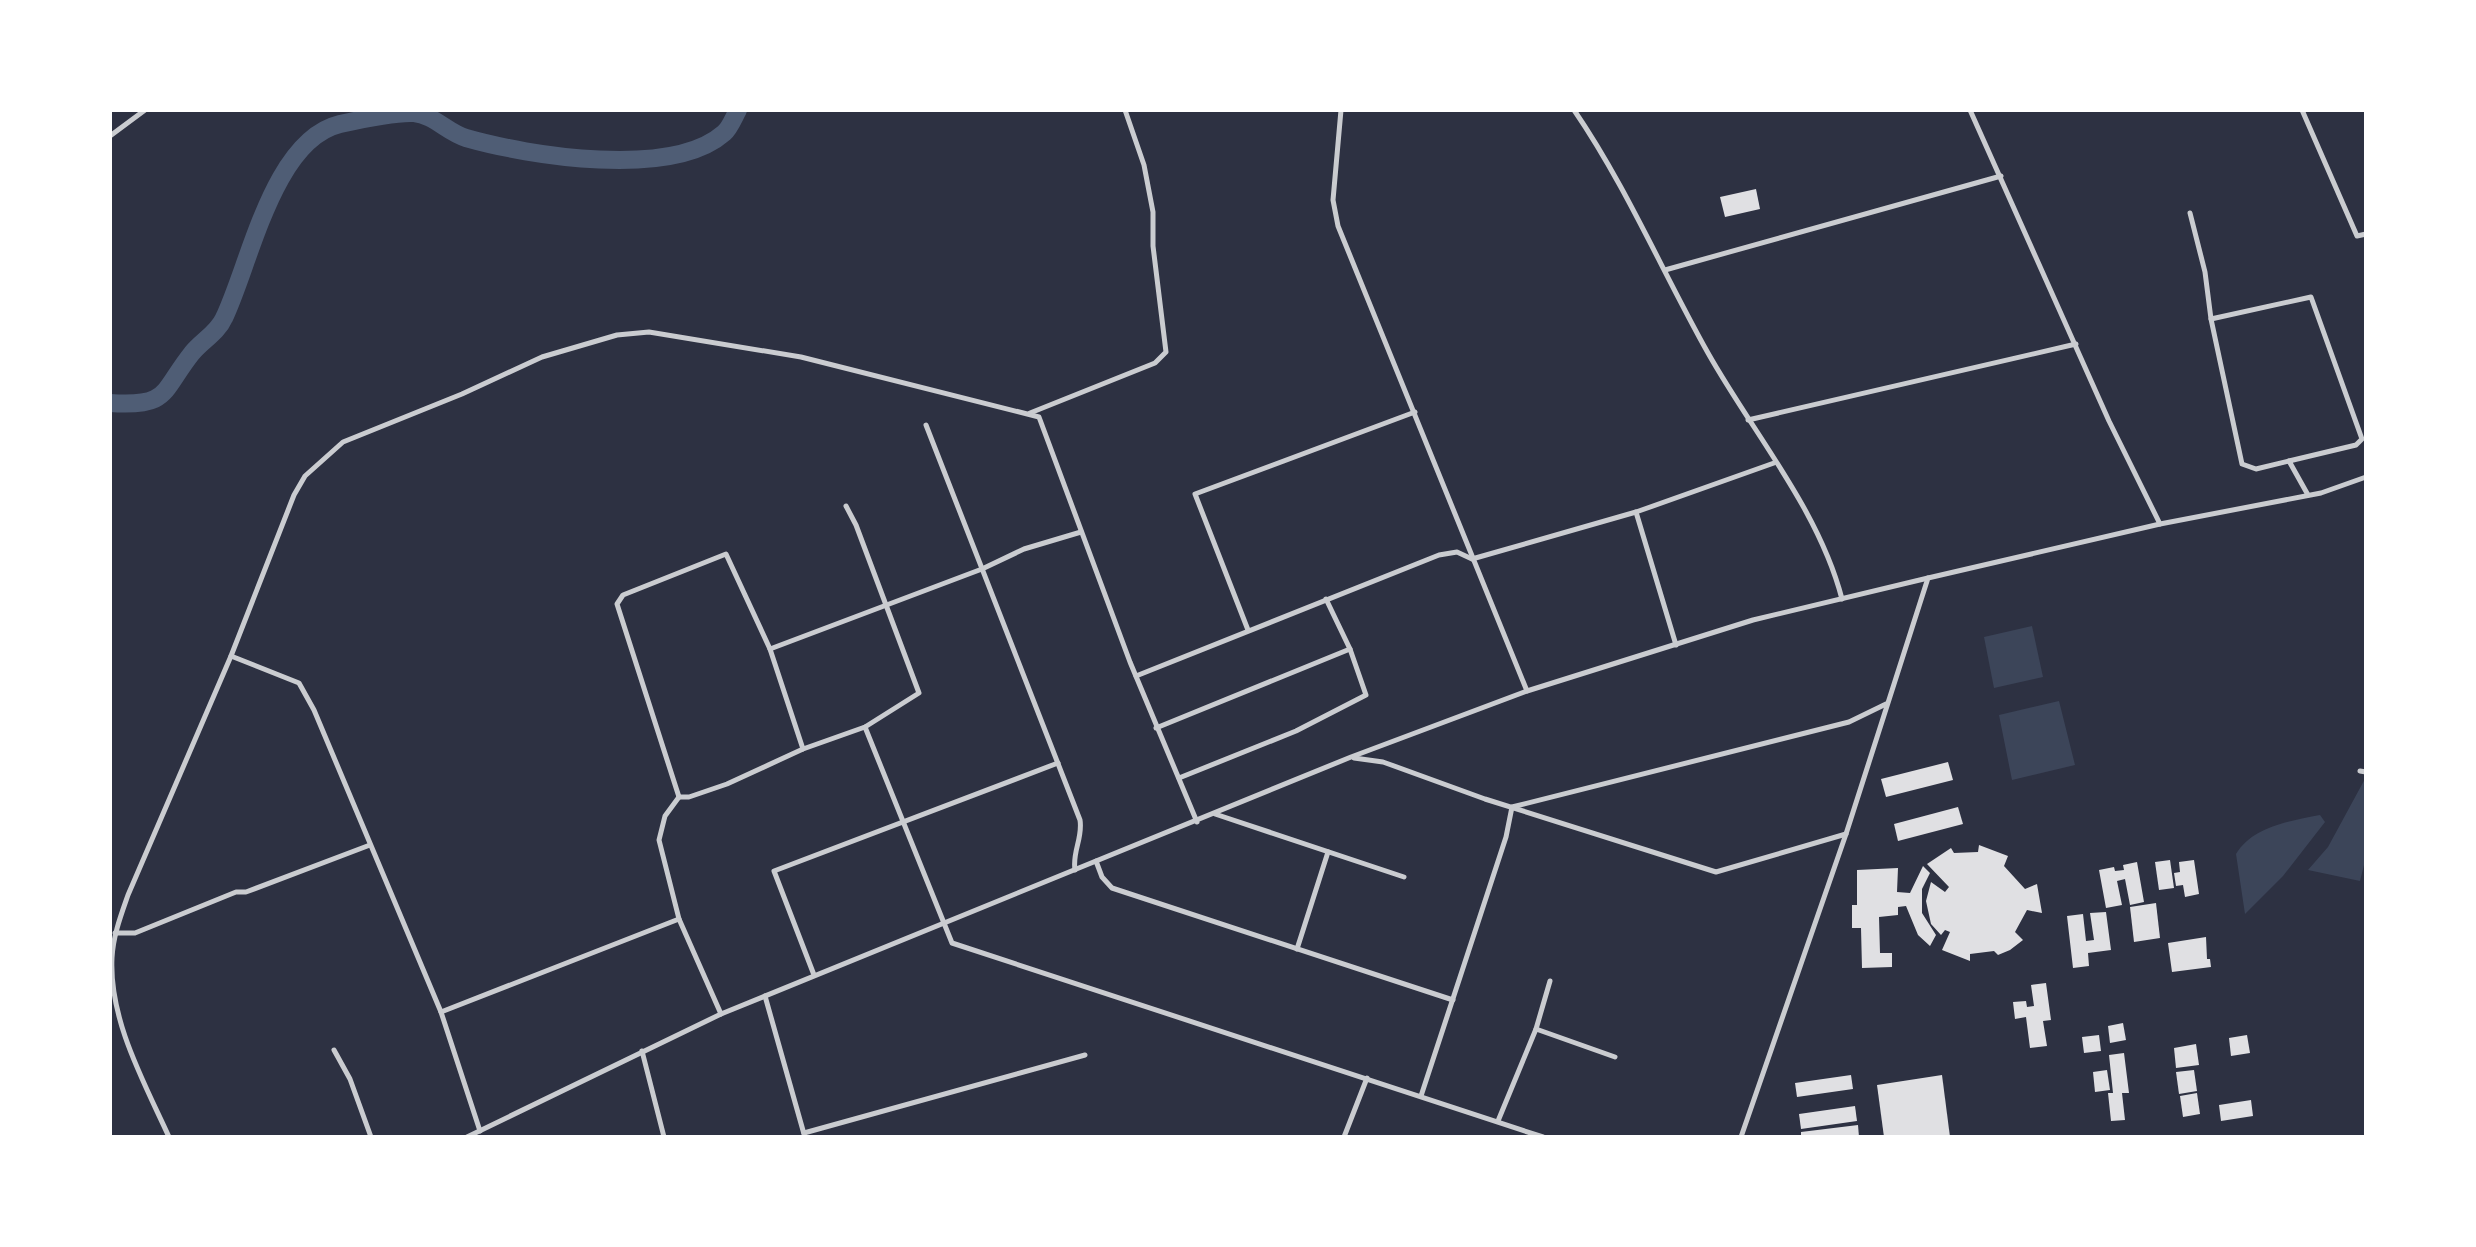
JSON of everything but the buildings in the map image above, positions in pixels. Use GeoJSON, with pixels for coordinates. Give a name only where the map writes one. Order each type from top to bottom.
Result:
{"type":"FeatureCollection","features":[{"type":"Feature","properties":{"kind":"street"},"geometry":{"type":"LineString","coordinates":[[110,136],[145,110]]}},
{"type":"Feature","properties":{"kind":"street"},"geometry":{"type":"LineString","coordinates":[[1030,413],[1155,363],[1166,352],[1153,246],[1153,212],[1144,165],[1125,110]]}},
{"type":"Feature","properties":{"kind":"street"},"geometry":{"type":"LineString","coordinates":[[1341,110],[1334,211],[1527,691]]}},
{"type":"Feature","properties":{"kind":"street"},"geometry":{"type":"LineString","coordinates":[[1574,110],[1748,420],[1817,530],[1832,564],[1842,599]]}},
{"type":"Feature","properties":{"kind":"street"},"geometry":{"type":"LineString","coordinates":[[1970,110],[2160,524]]}},
{"type":"Feature","properties":{"kind":"street"},"geometry":{"type":"LineString","coordinates":[[2314,110],[2303,112],[2357,236],[2366,234]]}},
{"type":"Feature","properties":{"kind":"street"},"geometry":{"type":"LineString","coordinates":[[1665,270],[2001,176]]}},
{"type":"Feature","properties":{"kind":"street"},"geometry":{"type":"LineString","coordinates":[[2190,213],[2205,272],[2211,319],[2242,464],[2256,469],[2356,445],[2362,439],[2311,297],[2211,319]]}},
{"type":"Feature","properties":{"kind":"street"},"geometry":{"type":"LineString","coordinates":[[169,1137],[123,1029],[111,959],[115,933],[133,882],[231,656],[295,495],[305,476],[320,459],[343,442],[574,345],[617,335],[649,332],[692,337],[801,357],[1030,413],[1042,422],[1136,676],[1197,822]]}},
{"type":"Feature","properties":{"kind":"street"},"geometry":{"type":"LineString","coordinates":[[1748,420],[2076,344]]}},
{"type":"Feature","properties":{"kind":"street"},"geometry":{"type":"LineString","coordinates":[[1248,630],[1195,494],[1415,412]]}},
{"type":"Feature","properties":{"kind":"street"},"geometry":{"type":"LineString","coordinates":[[926,425],[1082,830],[1075,848],[1075,870]]}},
{"type":"Feature","properties":{"kind":"street"},"geometry":{"type":"LineString","coordinates":[[2289,461],[2308,495]]}},
{"type":"Feature","properties":{"kind":"street"},"geometry":{"type":"LineString","coordinates":[[1136,676],[1450,552],[1464,554],[1472,559],[1636,512],[1774,463]]}},
{"type":"Feature","properties":{"kind":"street"},"geometry":{"type":"LineString","coordinates":[[467,1137],[720,1014],[1352,757],[1527,691],[1754,620],[2160,524],[2308,495],[2366,477]]}},
{"type":"Feature","properties":{"kind":"street"},"geometry":{"type":"LineString","coordinates":[[679,797],[689,797],[727,784],[803,749],[865,727],[919,693],[887,603],[846,506]]}},
{"type":"Feature","properties":{"kind":"street"},"geometry":{"type":"LineString","coordinates":[[1636,512],[1676,645]]}},
{"type":"Feature","properties":{"kind":"street"},"geometry":{"type":"LineString","coordinates":[[770,649],[982,569],[1024,549],[1082,532]]}},
{"type":"Feature","properties":{"kind":"street"},"geometry":{"type":"LineString","coordinates":[[679,797],[617,604],[623,595],[726,554],[770,649],[803,749]]}},
{"type":"Feature","properties":{"kind":"street"},"geometry":{"type":"LineString","coordinates":[[1741,1137],[1846,834],[1928,578]]}},
{"type":"Feature","properties":{"kind":"street"},"geometry":{"type":"LineString","coordinates":[[1179,778],[1296,731],[1358,702],[1366,695],[1350,649],[1326,599]]}},
{"type":"Feature","properties":{"kind":"street"},"geometry":{"type":"LineString","coordinates":[[1157,728],[1350,649]]}},
{"type":"Feature","properties":{"kind":"street"},"geometry":{"type":"LineString","coordinates":[[231,656],[299,682],[314,710],[440,1012],[480,1131]]}},
{"type":"Feature","properties":{"kind":"street"},"geometry":{"type":"LineString","coordinates":[[1512,807],[1849,722],[1886,704]]}},
{"type":"Feature","properties":{"kind":"street"},"geometry":{"type":"LineString","coordinates":[[865,727],[949,939],[958,945],[1543,1137]]}},
{"type":"Feature","properties":{"kind":"street"},"geometry":{"type":"LineString","coordinates":[[1352,757],[1383,762],[1512,807],[1716,872],[1846,834]]}},
{"type":"Feature","properties":{"kind":"street"},"geometry":{"type":"LineString","coordinates":[[814,975],[774,871],[1058,763]]}},
{"type":"Feature","properties":{"kind":"street"},"geometry":{"type":"LineString","coordinates":[[679,797],[665,816],[659,840],[679,919],[720,1014]]}},
{"type":"Feature","properties":{"kind":"street"},"geometry":{"type":"LineString","coordinates":[[1421,1096],[1506,837],[1512,807]]}},
{"type":"Feature","properties":{"kind":"street"},"geometry":{"type":"LineString","coordinates":[[1215,814],[1404,877]]}},
{"type":"Feature","properties":{"kind":"street"},"geometry":{"type":"LineString","coordinates":[[115,933],[135,933],[236,892],[246,892],[370,845]]}},
{"type":"Feature","properties":{"kind":"street"},"geometry":{"type":"LineString","coordinates":[[1297,949],[1328,852]]}},
{"type":"Feature","properties":{"kind":"street"},"geometry":{"type":"LineString","coordinates":[[1096,861],[1102,877],[1112,888],[1453,999]]}},
{"type":"Feature","properties":{"kind":"street"},"geometry":{"type":"LineString","coordinates":[[440,1012],[679,919]]}},
{"type":"Feature","properties":{"kind":"street"},"geometry":{"type":"LineString","coordinates":[[1498,1121],[1536,1029],[1550,981]]}},
{"type":"Feature","properties":{"kind":"street"},"geometry":{"type":"LineString","coordinates":[[765,996],[804,1135],[1085,1055]]}},
{"type":"Feature","properties":{"kind":"street"},"geometry":{"type":"LineString","coordinates":[[1536,1029],[1615,1057]]}},
{"type":"Feature","properties":{"kind":"street"},"geometry":{"type":"LineString","coordinates":[[334,1050],[350,1079],[371,1137]]}},
{"type":"Feature","properties":{"kind":"street"},"geometry":{"type":"LineString","coordinates":[[642,1051],[664,1137]]}},
{"type":"Feature","properties":{"kind":"street"},"geometry":{"type":"LineString","coordinates":[[1345,1137],[1367,1078]]}},
{"type":"Feature","properties":{"kind":"shaded area"},"geometry":{"type":"Polygon","coordinates":[[[2032,626],[2043,677],[1994,688],[1984,637],[2032,626]]]}},
{"type":"Feature","properties":{"kind":"shaded area"},"geometry":{"type":"Polygon","coordinates":[[[2059,701],[2075,765],[2012,780],[1999,715],[2059,701]]]}},
{"type":"Feature","properties":{"kind":"shaded area"},"geometry":{"type":"Polygon","coordinates":[[[2366,777],[2366,857],[2360,881],[2308,870],[2328,847],[2366,777]]]}},
{"type":"Feature","properties":{"kind":"shaded area"},"geometry":{"type":"Polygon","coordinates":[[[2320,815],[2325,822],[2283,876],[2245,914],[2236,854],[2252,837],[2262,831],[2320,815]]]}},
{"type":"Feature","properties":{"kind":"waterway"},"geometry":{"type":"LineString","coordinates":[[110,403],[144,402],[162,394],[192,353],[218,328],[281,178],[297,153],[317,135],[340,124],[414,113],[428,117],[459,136],[493,145],[599,160],[636,160],[671,156],[701,147],[724,133],[738,110]]}}]}
